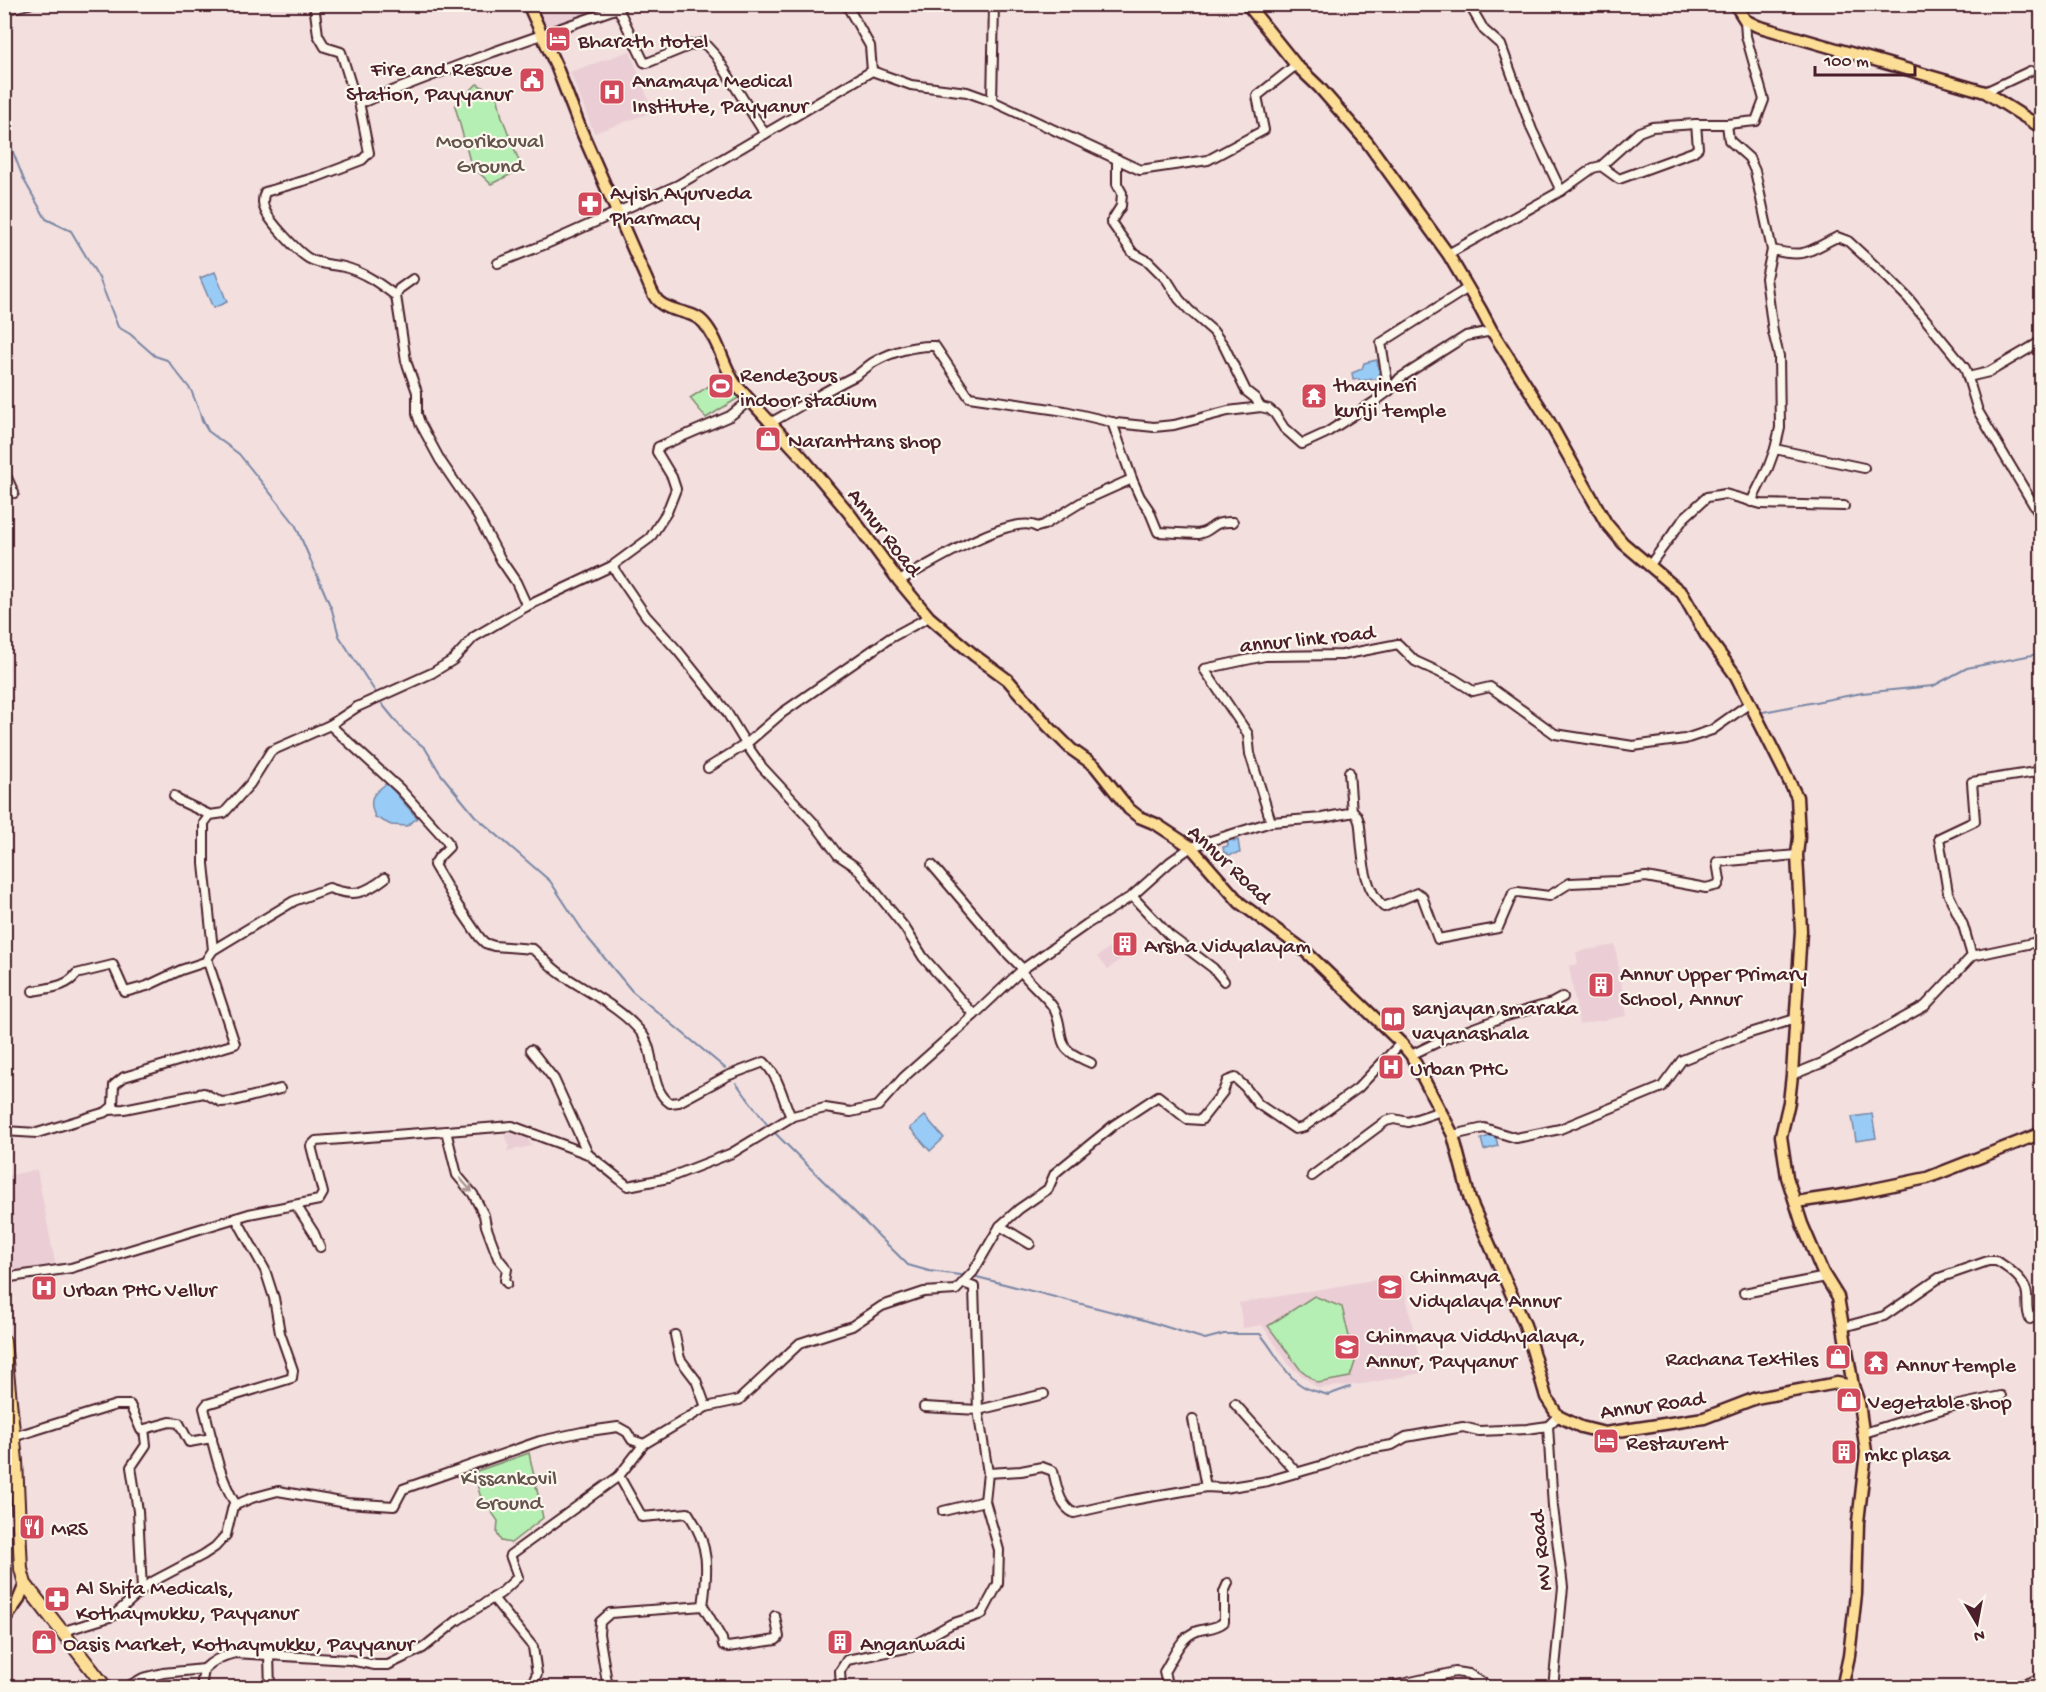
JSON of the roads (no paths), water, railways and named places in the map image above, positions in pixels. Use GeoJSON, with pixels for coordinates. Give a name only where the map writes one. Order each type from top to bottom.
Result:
{"type":"FeatureCollection","features":[{"type":"Feature","properties":{"kind":"highway"},"geometry":{"type":"LineString","coordinates":[[4,1341],[13,1437],[21,1569],[25,1584],[64,1631],[106,1688]]}},
{"type":"Feature","properties":{"kind":"main road","name":"Annur Road"},"geometry":{"type":"LineString","coordinates":[[528,4],[657,299],[665,305],[702,320],[709,329],[728,372],[749,401],[802,457],[929,617],[1008,680],[1048,726],[1071,748],[1095,766],[1129,808],[1139,817],[1156,824],[1191,847],[1240,903],[1304,950],[1411,1055],[1453,1135],[1470,1200],[1525,1325],[1546,1397],[1558,1416],[1581,1427],[1605,1433],[1704,1418],[1756,1398],[1796,1390],[1837,1383],[1853,1386]]}},
{"type":"Feature","properties":{"kind":"main road"},"geometry":{"type":"LineString","coordinates":[[1247,4],[1296,65],[1319,87],[1367,142],[1448,254],[1492,331],[1547,418],[1606,523],[1623,543],[1682,593],[1706,635],[1736,676],[1797,797],[1801,931],[1792,1075],[1789,1102],[1781,1136],[1787,1177],[1802,1224],[1838,1297],[1853,1386],[1859,1403],[1866,1452],[1858,1522],[1856,1594],[1849,1656],[1842,1688]]}},
{"type":"Feature","properties":{"kind":"main road"},"geometry":{"type":"LineString","coordinates":[[1735,4],[1745,20],[1757,26],[1984,92],[2042,129]]}},
{"type":"Feature","properties":{"kind":"main road"},"geometry":{"type":"LineString","coordinates":[[1796,1203],[1928,1178],[2042,1133]]}},
{"type":"Feature","properties":{"kind":"main road"},"geometry":{"type":"LineString","coordinates":[[4,1621],[18,1601],[25,1584]]}},
{"type":"Feature","properties":{"kind":"street"},"geometry":{"type":"LineString","coordinates":[[4,10],[29,4]]}},
{"type":"Feature","properties":{"kind":"street"},"geometry":{"type":"LineString","coordinates":[[314,4],[318,35],[325,47],[341,52],[353,91],[359,102],[369,153],[362,159],[317,177],[265,192],[263,198],[265,210],[290,242],[308,258],[325,266],[342,267],[360,272],[396,296]]}},
{"type":"Feature","properties":{"kind":"street"},"geometry":{"type":"LineString","coordinates":[[846,4],[870,46],[872,71]]}},
{"type":"Feature","properties":{"kind":"street"},"geometry":{"type":"LineString","coordinates":[[992,102],[994,4]]}},
{"type":"Feature","properties":{"kind":"street"},"geometry":{"type":"LineString","coordinates":[[1469,4],[1484,30],[1501,45],[1532,130],[1561,191]]}},
{"type":"Feature","properties":{"kind":"street"},"geometry":{"type":"LineString","coordinates":[[359,102],[617,6],[644,62],[647,63],[691,45],[704,43],[716,56],[765,134]]}},
{"type":"Feature","properties":{"kind":"street"},"geometry":{"type":"LineString","coordinates":[[1448,254],[1561,191],[1593,168],[1601,166],[1639,132],[1652,127],[1756,121],[1764,100],[1746,36],[1745,20]]}},
{"type":"Feature","properties":{"kind":"street"},"geometry":{"type":"LineString","coordinates":[[872,71],[911,85],[967,92],[1140,170],[1208,160],[1264,130],[1257,96],[1296,65]]}},
{"type":"Feature","properties":{"kind":"street"},"geometry":{"type":"LineString","coordinates":[[498,263],[669,190],[872,71]]}},
{"type":"Feature","properties":{"kind":"street"},"geometry":{"type":"LineString","coordinates":[[1984,92],[2030,72]]}},
{"type":"Feature","properties":{"kind":"street"},"geometry":{"type":"LineString","coordinates":[[1601,166],[1619,179],[1693,152],[1698,148],[1696,124]]}},
{"type":"Feature","properties":{"kind":"street"},"geometry":{"type":"LineString","coordinates":[[1727,124],[1729,140],[1749,158],[1755,171],[1772,250],[1766,278],[1773,332],[1779,356],[1780,429],[1775,449],[1751,502]]}},
{"type":"Feature","properties":{"kind":"street"},"geometry":{"type":"LineString","coordinates":[[1118,159],[1117,184],[1122,194],[1121,206],[1111,222],[1133,253],[1148,261],[1167,280],[1184,305],[1213,331],[1224,346],[1246,391],[1261,407]]}},
{"type":"Feature","properties":{"kind":"street"},"geometry":{"type":"LineString","coordinates":[[1772,250],[1805,254],[1837,237],[1845,239],[1886,276],[1908,298],[1960,362],[1968,377],[1978,411],[2042,519]]}},
{"type":"Feature","properties":{"kind":"street"},"geometry":{"type":"LineString","coordinates":[[413,279],[399,289],[396,296],[406,361],[417,392],[417,414],[420,423],[440,460],[476,513],[501,560],[516,582],[527,606]]}},
{"type":"Feature","properties":{"kind":"street"},"geometry":{"type":"LineString","coordinates":[[1389,391],[1381,343],[1468,288]]}},
{"type":"Feature","properties":{"kind":"street"},"geometry":{"type":"LineString","coordinates":[[770,423],[815,399],[836,384],[857,375],[874,362],[920,345],[935,346],[969,397],[1154,427],[1174,425],[1228,411],[1261,407],[1275,414],[1284,429],[1302,444],[1326,433],[1389,391],[1400,378],[1466,336],[1492,331]]}},
{"type":"Feature","properties":{"kind":"street"},"geometry":{"type":"LineString","coordinates":[[1968,377],[1989,372],[2042,341]]}},
{"type":"Feature","properties":{"kind":"street"},"geometry":{"type":"LineString","coordinates":[[174,796],[210,815],[224,813],[250,784],[271,751],[330,725],[357,707],[432,673],[453,660],[474,637],[527,606],[612,566],[653,535],[673,499],[676,489],[672,477],[657,452],[658,447],[730,416],[749,401]]}},
{"type":"Feature","properties":{"kind":"street"},"geometry":{"type":"LineString","coordinates":[[1112,422],[1132,479],[1158,532],[1198,534],[1204,533],[1214,524],[1222,521],[1233,522]]}},
{"type":"Feature","properties":{"kind":"street"},"geometry":{"type":"LineString","coordinates":[[1775,449],[1864,468]]}},
{"type":"Feature","properties":{"kind":"street"},"geometry":{"type":"LineString","coordinates":[[4,471],[14,493]]}},
{"type":"Feature","properties":{"kind":"street"},"geometry":{"type":"LineString","coordinates":[[899,581],[999,528],[1024,523],[1044,525],[1085,500],[1132,479]]}},
{"type":"Feature","properties":{"kind":"street"},"geometry":{"type":"LineString","coordinates":[[1649,566],[1685,517],[1707,496],[1725,494],[1761,504],[1844,506]]}},
{"type":"Feature","properties":{"kind":"street"},"geometry":{"type":"LineString","coordinates":[[612,566],[646,616],[678,651],[726,711],[762,766],[814,823],[838,855],[856,867],[905,928],[923,957],[975,1015]]}},
{"type":"Feature","properties":{"kind":"street"},"geometry":{"type":"LineString","coordinates":[[708,768],[746,744],[782,713],[890,638],[929,617]]}},
{"type":"Feature","properties":{"kind":"street","name":"annur link road"},"geometry":{"type":"LineString","coordinates":[[1271,822],[1251,754],[1248,734],[1204,669],[1265,656],[1342,655],[1398,644],[1415,661],[1454,679],[1473,691],[1490,687],[1554,734],[1633,746],[1684,739],[1712,730],[1750,703]]}},
{"type":"Feature","properties":{"kind":"street"},"geometry":{"type":"LineString","coordinates":[[330,725],[400,789],[447,841],[449,847],[434,865],[480,938],[494,946],[533,948],[558,972],[633,1024],[647,1043],[656,1082],[665,1100],[670,1103],[679,1102],[727,1076],[764,1062],[776,1078],[791,1117]]}},
{"type":"Feature","properties":{"kind":"street"},"geometry":{"type":"LineString","coordinates":[[1972,956],[1963,926],[1948,893],[1939,838],[1975,821],[1972,782],[2042,771]]}},
{"type":"Feature","properties":{"kind":"street"},"geometry":{"type":"LineString","coordinates":[[1348,772],[1352,812],[1359,819],[1363,864],[1369,884],[1384,907],[1417,893],[1422,896],[1438,939],[1498,928],[1513,893],[1549,896],[1570,884],[1618,882],[1646,877],[1706,888],[1718,885],[1720,879],[1717,862],[1797,855]]}},
{"type":"Feature","properties":{"kind":"street"},"geometry":{"type":"LineString","coordinates":[[4,1278],[71,1268],[236,1218],[320,1200],[323,1193],[311,1146],[313,1142],[512,1126],[588,1154],[628,1186],[668,1178],[732,1153],[791,1117],[825,1107],[851,1112],[878,1106],[904,1077],[1022,970],[1132,896],[1191,847],[1271,822],[1322,818],[1352,812]]}},
{"type":"Feature","properties":{"kind":"street"},"geometry":{"type":"LineString","coordinates":[[210,815],[204,823],[204,864],[213,950]]}},
{"type":"Feature","properties":{"kind":"street"},"geometry":{"type":"LineString","coordinates":[[932,865],[1052,1005],[1058,1016],[1061,1038],[1066,1049],[1091,1063]]}},
{"type":"Feature","properties":{"kind":"street"},"geometry":{"type":"LineString","coordinates":[[4,1131],[37,1133],[106,1112],[113,1106],[114,1085],[124,1077],[235,1044],[207,959],[213,950],[294,901],[330,888],[347,895],[370,889],[385,879]]}},
{"type":"Feature","properties":{"kind":"street"},"geometry":{"type":"LineString","coordinates":[[1132,896],[1169,935],[1213,968],[1224,981]]}},
{"type":"Feature","properties":{"kind":"street"},"geometry":{"type":"LineString","coordinates":[[1792,1075],[1822,1063],[1925,1006],[1972,956],[2042,941]]}},
{"type":"Feature","properties":{"kind":"street"},"geometry":{"type":"LineString","coordinates":[[33,991],[61,985],[73,980],[76,974],[113,965],[125,992],[147,986],[208,961]]}},
{"type":"Feature","properties":{"kind":"street"},"geometry":{"type":"LineString","coordinates":[[1411,1055],[1444,1039],[1503,1017],[1552,1003],[1563,997]]}},
{"type":"Feature","properties":{"kind":"street"},"geometry":{"type":"LineString","coordinates":[[1453,1135],[1484,1128],[1516,1138],[1560,1129],[1662,1087],[1682,1060],[1747,1034],[1795,1019]]}},
{"type":"Feature","properties":{"kind":"street"},"geometry":{"type":"LineString","coordinates":[[201,1688],[204,1669],[211,1662],[227,1655],[350,1660],[388,1665],[423,1648],[458,1620],[493,1598],[518,1577],[510,1555],[619,1476],[644,1444],[706,1407],[739,1400],[800,1343],[852,1326],[882,1306],[924,1292],[956,1290],[973,1272],[1000,1226],[1019,1209],[1048,1189],[1055,1173],[1114,1125],[1158,1096],[1187,1119],[1201,1120],[1222,1092],[1227,1081],[1235,1078],[1258,1104],[1295,1129],[1304,1127],[1358,1088],[1401,1043]]}},
{"type":"Feature","properties":{"kind":"street"},"geometry":{"type":"LineString","coordinates":[[531,1050],[554,1079],[588,1154]]}},
{"type":"Feature","properties":{"kind":"street"},"geometry":{"type":"LineString","coordinates":[[109,1110],[204,1093],[221,1102],[234,1101],[280,1089]]}},
{"type":"Feature","properties":{"kind":"street"},"geometry":{"type":"LineString","coordinates":[[1312,1176],[1386,1121],[1394,1119],[1408,1122],[1441,1111]]}},
{"type":"Feature","properties":{"kind":"street"},"geometry":{"type":"LineString","coordinates":[[446,1131],[457,1175],[473,1194],[484,1215],[498,1258],[507,1269],[505,1280],[507,1283]]}},
{"type":"Feature","properties":{"kind":"street"},"geometry":{"type":"LineString","coordinates":[[296,1205],[320,1247]]}},
{"type":"Feature","properties":{"kind":"street"},"geometry":{"type":"LineString","coordinates":[[236,1218],[265,1270],[274,1298],[280,1333],[293,1370],[292,1378],[207,1404],[204,1408],[213,1451],[223,1480],[236,1505]]}},
{"type":"Feature","properties":{"kind":"street"},"geometry":{"type":"LineString","coordinates":[[1000,1226],[1030,1244]]}},
{"type":"Feature","properties":{"kind":"street"},"geometry":{"type":"LineString","coordinates":[[1843,1327],[1884,1316],[1939,1278],[1996,1260],[2025,1286],[2026,1305],[2030,1319],[2042,1307]]}},
{"type":"Feature","properties":{"kind":"street"},"geometry":{"type":"LineString","coordinates":[[1744,1293],[1826,1276]]}},
{"type":"Feature","properties":{"kind":"street"},"geometry":{"type":"LineString","coordinates":[[841,1688],[840,1671],[847,1660],[911,1647],[951,1624],[982,1614],[998,1584],[999,1550],[985,1501],[988,1473],[978,1410],[974,1287],[965,1281]]}},
{"type":"Feature","properties":{"kind":"street"},"geometry":{"type":"LineString","coordinates":[[675,1335],[680,1359],[696,1380],[706,1407]]}},
{"type":"Feature","properties":{"kind":"street"},"geometry":{"type":"LineString","coordinates":[[924,1407],[978,1410],[1044,1394]]}},
{"type":"Feature","properties":{"kind":"street"},"geometry":{"type":"LineString","coordinates":[[1864,1433],[1949,1407],[2001,1396]]}},
{"type":"Feature","properties":{"kind":"street"},"geometry":{"type":"LineString","coordinates":[[1235,1404],[1297,1473]]}},
{"type":"Feature","properties":{"kind":"street"},"geometry":{"type":"LineString","coordinates":[[13,1437],[116,1405],[130,1405],[141,1430],[170,1422],[179,1423],[189,1442],[212,1438]]}},
{"type":"Feature","properties":{"kind":"street"},"geometry":{"type":"LineString","coordinates":[[988,1473],[1042,1467],[1053,1471],[1060,1497],[1067,1510],[1074,1513],[1206,1487],[1224,1488],[1268,1481],[1327,1464],[1356,1450],[1392,1445],[1406,1437],[1463,1427],[1479,1431],[1527,1429],[1548,1426],[1558,1416]]}},
{"type":"Feature","properties":{"kind":"street"},"geometry":{"type":"LineString","coordinates":[[1193,1419],[1206,1487]]}},
{"type":"Feature","properties":{"kind":"street","name":"MV Road"},"geometry":{"type":"LineString","coordinates":[[1548,1426],[1552,1507],[1563,1587],[1553,1688]]}},
{"type":"Feature","properties":{"kind":"street"},"geometry":{"type":"LineString","coordinates":[[64,1631],[113,1616],[150,1583],[215,1547],[225,1535],[233,1506],[252,1498],[278,1491],[347,1503],[394,1506],[403,1490],[540,1441],[618,1427],[627,1432],[632,1440],[644,1444]]}},
{"type":"Feature","properties":{"kind":"street"},"geometry":{"type":"LineString","coordinates":[[142,1590],[138,1511],[131,1467],[146,1445],[144,1429]]}},
{"type":"Feature","properties":{"kind":"street"},"geometry":{"type":"LineString","coordinates":[[619,1476],[642,1517],[688,1513],[693,1521],[703,1543],[708,1573],[703,1606],[722,1639],[723,1645],[728,1647],[776,1640],[779,1638],[779,1631],[775,1616]]}},
{"type":"Feature","properties":{"kind":"street"},"geometry":{"type":"LineString","coordinates":[[943,1511],[985,1501]]}},
{"type":"Feature","properties":{"kind":"street"},"geometry":{"type":"LineString","coordinates":[[1168,1688],[1164,1672],[1185,1638],[1224,1622],[1224,1592],[1228,1583]]}},
{"type":"Feature","properties":{"kind":"street"},"geometry":{"type":"LineString","coordinates":[[493,1598],[533,1647],[537,1674],[530,1688]]}},
{"type":"Feature","properties":{"kind":"street"},"geometry":{"type":"LineString","coordinates":[[608,1688],[599,1634],[600,1622],[610,1613],[703,1606]]}},
{"type":"Feature","properties":{"kind":"street"},"geometry":{"type":"LineString","coordinates":[[269,1655],[270,1688]]}},
{"type":"Feature","properties":{"kind":"street"},"geometry":{"type":"LineString","coordinates":[[125,1688],[143,1677],[204,1669]]}},
{"type":"Feature","properties":{"kind":"street"},"geometry":{"type":"LineString","coordinates":[[1384,1688],[1455,1672],[1468,1674],[1491,1688]]}},
{"type":"Feature","properties":{"kind":"street"},"geometry":{"type":"LineString","coordinates":[[2010,1688],[2042,1678]]}},
{"type":"Feature","properties":{"kind":"water"},"geometry":{"type":"Polygon","coordinates":[[[215,272],[227,302],[213,308],[200,278],[215,272]]]}},
{"type":"Feature","properties":{"kind":"water"},"geometry":{"type":"Polygon","coordinates":[[[1377,360],[1380,378],[1353,380],[1352,373],[1362,369],[1364,363],[1377,360]]]}},
{"type":"Feature","properties":{"kind":"water"},"geometry":{"type":"Polygon","coordinates":[[[387,783],[417,818],[407,826],[391,825],[375,817],[372,798],[387,783]]]}},
{"type":"Feature","properties":{"kind":"water"},"geometry":{"type":"Polygon","coordinates":[[[1234,838],[1234,841],[1238,840],[1240,853],[1228,855],[1224,853],[1223,847],[1228,846],[1227,839],[1234,838]]]}},
{"type":"Feature","properties":{"kind":"water"},"geometry":{"type":"Polygon","coordinates":[[[1872,1114],[1876,1138],[1856,1141],[1852,1117],[1872,1114]]]}},
{"type":"Feature","properties":{"kind":"water"},"geometry":{"type":"Polygon","coordinates":[[[925,1116],[944,1138],[930,1151],[910,1128],[925,1116]]]}},
{"type":"Feature","properties":{"kind":"water"},"geometry":{"type":"Polygon","coordinates":[[[1495,1134],[1498,1146],[1484,1150],[1481,1139],[1495,1134]]]}},
{"type":"Feature","properties":{"kind":"waterway"},"geometry":{"type":"LineString","coordinates":[[4,129],[24,180],[46,219],[71,231],[99,278],[118,327],[130,334],[155,356],[167,360],[191,390],[200,413]]}},
{"type":"Feature","properties":{"kind":"waterway"},"geometry":{"type":"LineString","coordinates":[[208,431],[200,413],[202,421],[208,431],[239,454],[295,524],[332,610],[339,636],[376,693]]}},
{"type":"Feature","properties":{"kind":"waterway"},"geometry":{"type":"LineString","coordinates":[[1763,712],[1862,693],[1933,686],[1967,668],[2042,653]]}},
{"type":"Feature","properties":{"kind":"waterway"},"geometry":{"type":"LineString","coordinates":[[382,704],[404,731],[425,748],[440,773],[475,816],[550,881],[587,937],[632,991],[725,1068]]}},
{"type":"Feature","properties":{"kind":"waterway"},"geometry":{"type":"LineString","coordinates":[[736,1083],[769,1127]]}},
{"type":"Feature","properties":{"kind":"waterway"},"geometry":{"type":"LineString","coordinates":[[776,1134],[908,1265],[929,1271],[968,1276]]}},
{"type":"Feature","properties":{"kind":"waterway"},"geometry":{"type":"LineString","coordinates":[[973,1276],[1144,1320],[1205,1339],[1224,1334],[1260,1334],[1284,1368],[1304,1387],[1328,1395],[1350,1387]]}},
{"type":"Feature","properties":{"kind":"place","name":"Bharath Hotel"},"geometry":{"type":"Point","coordinates":[558,39]}},
{"type":"Feature","properties":{"kind":"place","name":"Fire and Rescue Station, Payyanur"},"geometry":{"type":"Point","coordinates":[532,80]}},
{"type":"Feature","properties":{"kind":"place","name":"Anamaya Medical Institute, Payyanur"},"geometry":{"type":"Point","coordinates":[612,92]}},
{"type":"Feature","properties":{"kind":"place","name":"Ayish Ayurveda Pharmacy"},"geometry":{"type":"Point","coordinates":[590,204]}},
{"type":"Feature","properties":{"kind":"place","name":"Rendezous indoor stadium"},"geometry":{"type":"Point","coordinates":[721,386]}},
{"type":"Feature","properties":{"kind":"place","name":"thayineri kuriji temple"},"geometry":{"type":"Point","coordinates":[1314,396]}},
{"type":"Feature","properties":{"kind":"place","name":"Naranttans shop"},"geometry":{"type":"Point","coordinates":[768,439]}},
{"type":"Feature","properties":{"kind":"place","name":"Arsha Vidyalayam"},"geometry":{"type":"Point","coordinates":[1125,944]}},
{"type":"Feature","properties":{"kind":"place","name":"Annur Upper Primary School, Annur"},"geometry":{"type":"Point","coordinates":[1601,985]}},
{"type":"Feature","properties":{"kind":"place","name":"sanjayan smaraka vayanashala"},"geometry":{"type":"Point","coordinates":[1393,1019]}},
{"type":"Feature","properties":{"kind":"place","name":"Urban PHC"},"geometry":{"type":"Point","coordinates":[1391,1067]}},
{"type":"Feature","properties":{"kind":"place","name":"Chinmaya Vidyalaya Annur"},"geometry":{"type":"Point","coordinates":[1390,1287]}},
{"type":"Feature","properties":{"kind":"place","name":"Urban PHC Vellur"},"geometry":{"type":"Point","coordinates":[44,1288]}},
{"type":"Feature","properties":{"kind":"place","name":"Chinmaya Viddhyalaya, Annur, Payyanur"},"geometry":{"type":"Point","coordinates":[1347,1347]}},
{"type":"Feature","properties":{"kind":"place","name":"Rachana Textiles"},"geometry":{"type":"Point","coordinates":[1838,1357]}},
{"type":"Feature","properties":{"kind":"place","name":"Annur temple"},"geometry":{"type":"Point","coordinates":[1876,1363]}},
{"type":"Feature","properties":{"kind":"place","name":"Vegetable shop"},"geometry":{"type":"Point","coordinates":[1849,1400]}},
{"type":"Feature","properties":{"kind":"place","name":"Restaurent"},"geometry":{"type":"Point","coordinates":[1606,1441]}},
{"type":"Feature","properties":{"kind":"place","name":"mkc plasa"},"geometry":{"type":"Point","coordinates":[1844,1452]}},
{"type":"Feature","properties":{"kind":"place","name":"MRS"},"geometry":{"type":"Point","coordinates":[32,1527]}},
{"type":"Feature","properties":{"kind":"place","name":"Al Shifa Medicals, Kothaymukku, Payyanur"},"geometry":{"type":"Point","coordinates":[57,1599]}},
{"type":"Feature","properties":{"kind":"place","name":"Oasis Market, Kothaymukku, Payyanur"},"geometry":{"type":"Point","coordinates":[44,1642]}},
{"type":"Feature","properties":{"kind":"place","name":"Anganwadi"},"geometry":{"type":"Point","coordinates":[840,1642]}},
{"type":"Feature","properties":{"kind":"park label","name":"Moorikovval Ground"},"geometry":{"type":"Point","coordinates":[490,152]}},
{"type":"Feature","properties":{"kind":"park label","name":"Kissankovil Ground"},"geometry":{"type":"Point","coordinates":[509,1488]}}]}
